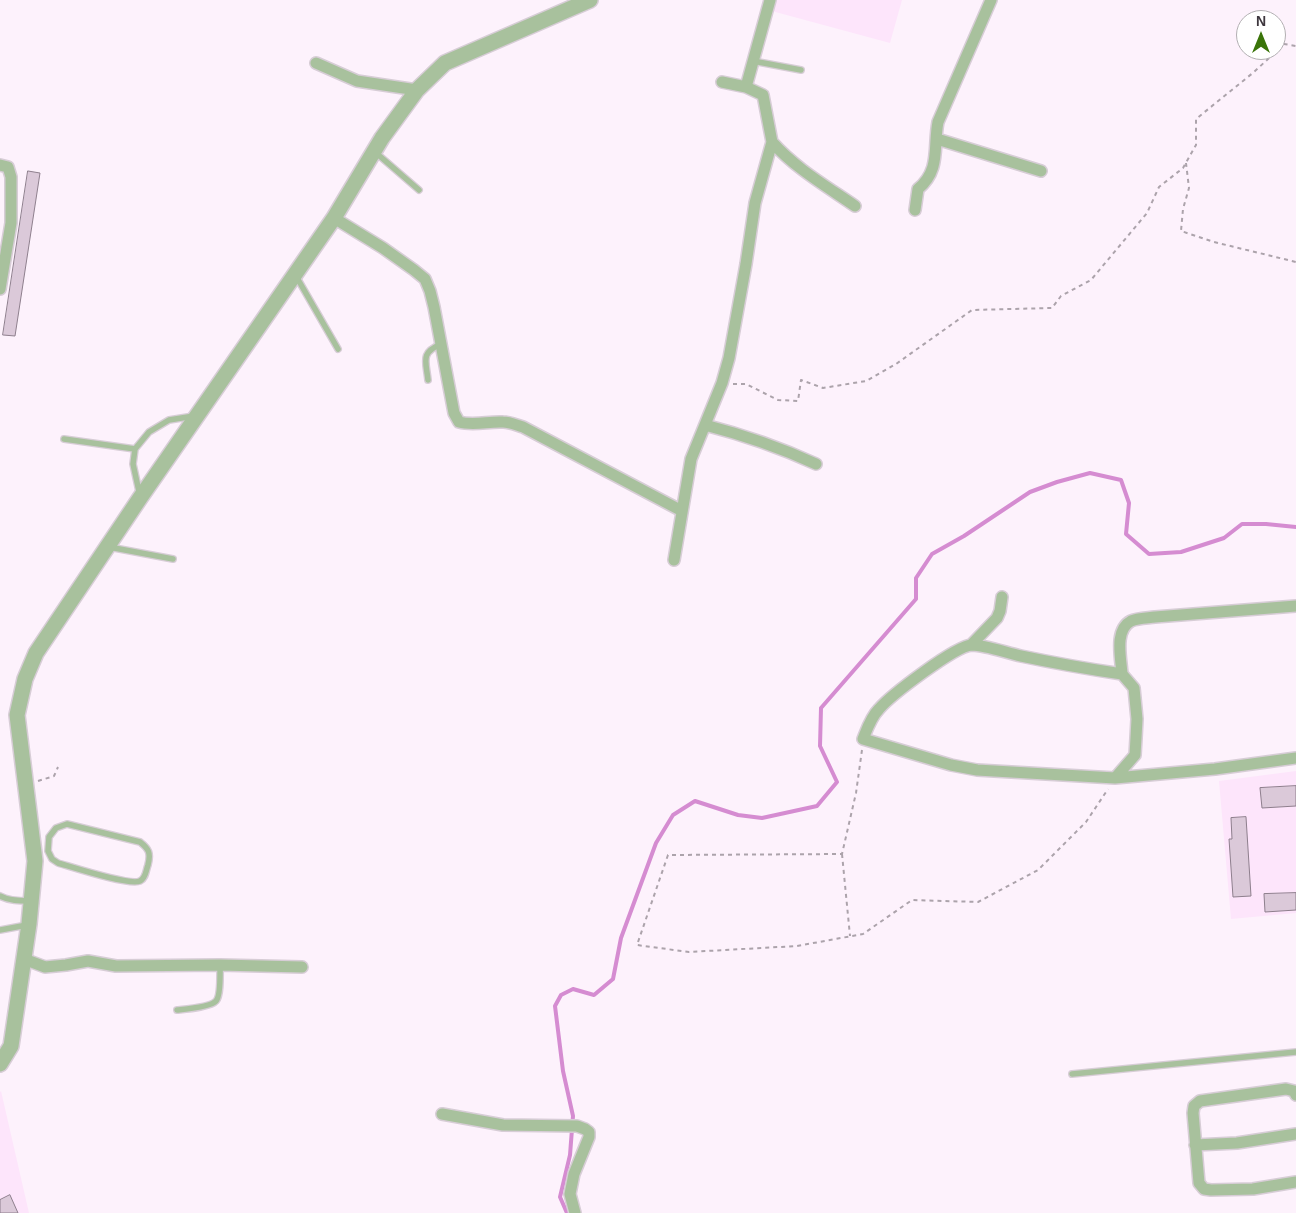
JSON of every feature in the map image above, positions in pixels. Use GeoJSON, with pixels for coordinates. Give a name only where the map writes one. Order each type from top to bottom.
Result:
{"type":"FeatureCollection","features":[{"type":"Feature","properties":{"kind":"street"},"geometry":{"type":"LineString","coordinates":[[0,1064],[11,1046],[32,902],[36,861],[17,715],[25,679],[36,652],[334,218],[374,150],[417,90],[445,63],[590,0]]}},
{"type":"Feature","properties":{"kind":"street"},"geometry":{"type":"LineString","coordinates":[[746,87],[770,0]]}},
{"type":"Feature","properties":{"kind":"street"},"geometry":{"type":"LineString","coordinates":[[914,210],[918,189],[925,183],[934,165],[938,122],[991,0]]}},
{"type":"Feature","properties":{"kind":"street"},"geometry":{"type":"LineString","coordinates":[[316,63],[357,81],[417,90]]}},
{"type":"Feature","properties":{"kind":"street"},"geometry":{"type":"LineString","coordinates":[[674,560],[691,459],[722,383],[731,349],[755,203],[772,142],[763,95],[746,87],[722,82]]}},
{"type":"Feature","properties":{"kind":"street"},"geometry":{"type":"LineString","coordinates":[[937,139],[1040,171]]}},
{"type":"Feature","properties":{"kind":"street"},"geometry":{"type":"LineString","coordinates":[[772,142],[797,166],[855,206]]}},
{"type":"Feature","properties":{"kind":"street"},"geometry":{"type":"LineString","coordinates":[[0,165],[8,167],[11,176],[0,288]]}},
{"type":"Feature","properties":{"kind":"street"},"geometry":{"type":"LineString","coordinates":[[334,218],[383,248],[425,279],[432,299],[454,413],[460,422],[467,424],[504,422],[523,427],[682,511]]}},
{"type":"Feature","properties":{"kind":"street"},"geometry":{"type":"LineString","coordinates":[[705,425],[786,450],[816,464]]}},
{"type":"Feature","properties":{"kind":"street"},"geometry":{"type":"LineString","coordinates":[[972,645],[996,618],[1000,611],[1002,597]]}},
{"type":"Feature","properties":{"kind":"street"},"geometry":{"type":"LineString","coordinates":[[1115,778],[1135,755],[1136,746],[1137,720],[1134,688],[1122,674],[1120,640],[1124,628],[1132,621],[1155,617],[1296,606]]}},
{"type":"Feature","properties":{"kind":"street"},"geometry":{"type":"LineString","coordinates":[[1122,674],[972,645],[961,648],[943,658],[887,699],[877,710],[863,739],[951,765],[977,770],[1115,778],[1296,758]]}},
{"type":"Feature","properties":{"kind":"street"},"geometry":{"type":"LineString","coordinates":[[24,959],[45,967],[88,962],[116,966],[302,968]]}},
{"type":"Feature","properties":{"kind":"street"},"geometry":{"type":"LineString","coordinates":[[1296,1095],[1294,1091],[1286,1089],[1200,1101],[1194,1106],[1192,1113],[1199,1183],[1204,1189],[1253,1189],[1296,1182]]}},
{"type":"Feature","properties":{"kind":"street"},"geometry":{"type":"LineString","coordinates":[[442,1114],[503,1125],[577,1126],[585,1128],[589,1132],[589,1136],[572,1180],[570,1194],[575,1213]]}},
{"type":"Feature","properties":{"kind":"street"},"geometry":{"type":"LineString","coordinates":[[1195,1145],[1238,1143],[1296,1134]]}},
{"type":"Feature","properties":{"kind":"lane"},"geometry":{"type":"LineString","coordinates":[[753,61],[801,70]]}},
{"type":"Feature","properties":{"kind":"lane"},"geometry":{"type":"LineString","coordinates":[[374,150],[419,190]]}},
{"type":"Feature","properties":{"kind":"lane"},"geometry":{"type":"LineString","coordinates":[[295,274],[338,349]]}},
{"type":"Feature","properties":{"kind":"lane"},"geometry":{"type":"LineString","coordinates":[[428,380],[426,357],[428,351],[441,344]]}},
{"type":"Feature","properties":{"kind":"lane"},"geometry":{"type":"LineString","coordinates":[[140,498],[133,464],[135,449],[149,432],[169,420],[197,416]]}},
{"type":"Feature","properties":{"kind":"lane"},"geometry":{"type":"LineString","coordinates":[[64,439],[135,449]]}},
{"type":"Feature","properties":{"kind":"lane"},"geometry":{"type":"LineString","coordinates":[[107,547],[173,559]]}},
{"type":"Feature","properties":{"kind":"lane"},"geometry":{"type":"LineString","coordinates":[[66,824],[140,842],[148,848],[150,856],[144,878],[139,882],[125,882],[58,864],[52,859],[48,851],[49,837],[56,828],[66,824]]}},
{"type":"Feature","properties":{"kind":"lane"},"geometry":{"type":"LineString","coordinates":[[32,835],[49,837]]}},
{"type":"Feature","properties":{"kind":"lane"},"geometry":{"type":"LineString","coordinates":[[0,896],[32,902]]}},
{"type":"Feature","properties":{"kind":"lane"},"geometry":{"type":"LineString","coordinates":[[0,930],[29,924]]}},
{"type":"Feature","properties":{"kind":"lane"},"geometry":{"type":"LineString","coordinates":[[177,1010],[210,1004],[216,1001],[220,966]]}},
{"type":"Feature","properties":{"kind":"lane"},"geometry":{"type":"LineString","coordinates":[[1072,1074],[1296,1052]]}},
{"type":"Feature","properties":{"kind":"path"},"geometry":{"type":"LineString","coordinates":[[722,383],[746,384],[778,400],[798,400],[801,380],[823,388],[866,382],[896,364],[972,310],[1052,308],[1061,296],[1091,280],[1147,213],[1159,187],[1183,168],[1196,145],[1196,119],[1254,72],[1284,44],[1296,46]]}},
{"type":"Feature","properties":{"kind":"path"},"geometry":{"type":"LineString","coordinates":[[1186,163],[1189,188],[1183,209],[1181,231],[1214,242],[1296,262]]}},
{"type":"Feature","properties":{"kind":"path"},"geometry":{"type":"LineString","coordinates":[[850,936],[842,854],[856,793],[862,759],[863,739]]}},
{"type":"Feature","properties":{"kind":"path"},"geometry":{"type":"LineString","coordinates":[[26,783],[54,776],[58,767]]}},
{"type":"Feature","properties":{"kind":"path"},"geometry":{"type":"LineString","coordinates":[[842,854],[668,856],[637,945],[689,952],[797,946],[863,934],[912,900],[978,902],[1038,870],[1086,822],[1115,778]]}},
{"type":"Feature","properties":{"kind":"shaded area"},"geometry":{"type":"Polygon","coordinates":[[[771,0],[902,0],[890,43],[768,10],[771,0]]]}},
{"type":"Feature","properties":{"kind":"shaded area"},"geometry":{"type":"Polygon","coordinates":[[[1296,771],[1296,913],[1231,919],[1219,781],[1296,771]]]}},
{"type":"Feature","properties":{"kind":"shaded area"},"geometry":{"type":"Polygon","coordinates":[[[1,1091],[29,1213],[0,1213],[1,1091]]]}},
{"type":"Feature","properties":{"kind":"building"},"geometry":{"type":"Polygon","coordinates":[[[28,171],[40,173],[15,336],[3,335],[28,171]]]}},
{"type":"Feature","properties":{"kind":"building"},"geometry":{"type":"Polygon","coordinates":[[[1296,786],[1296,806],[1262,808],[1260,788],[1296,786]]]}},
{"type":"Feature","properties":{"kind":"building"},"geometry":{"type":"Polygon","coordinates":[[[1246,817],[1251,896],[1233,897],[1229,839],[1232,839],[1231,818],[1246,817]]]}},
{"type":"Feature","properties":{"kind":"building"},"geometry":{"type":"Polygon","coordinates":[[[1296,893],[1296,910],[1265,912],[1264,894],[1296,893]]]}},
{"type":"Feature","properties":{"kind":"building"},"geometry":{"type":"Polygon","coordinates":[[[10,1195],[18,1213],[0,1213],[0,1200],[10,1195]]]}},
{"type":"Feature","properties":{"kind":"waterway"},"geometry":{"type":"LineString","coordinates":[[567,1213],[560,1197],[570,1155],[573,1116],[563,1071],[555,1006],[561,995],[573,989],[594,995],[613,979],[621,938],[656,843],[673,815],[695,801],[738,815],[762,818],[817,806],[837,782],[820,746],[821,708],[916,599],[916,578],[932,554],[964,536],[1030,492],[1090,473],[1121,480],[1129,503],[1126,534],[1149,554],[1181,552],[1224,538],[1242,524],[1296,527]]}}]}
